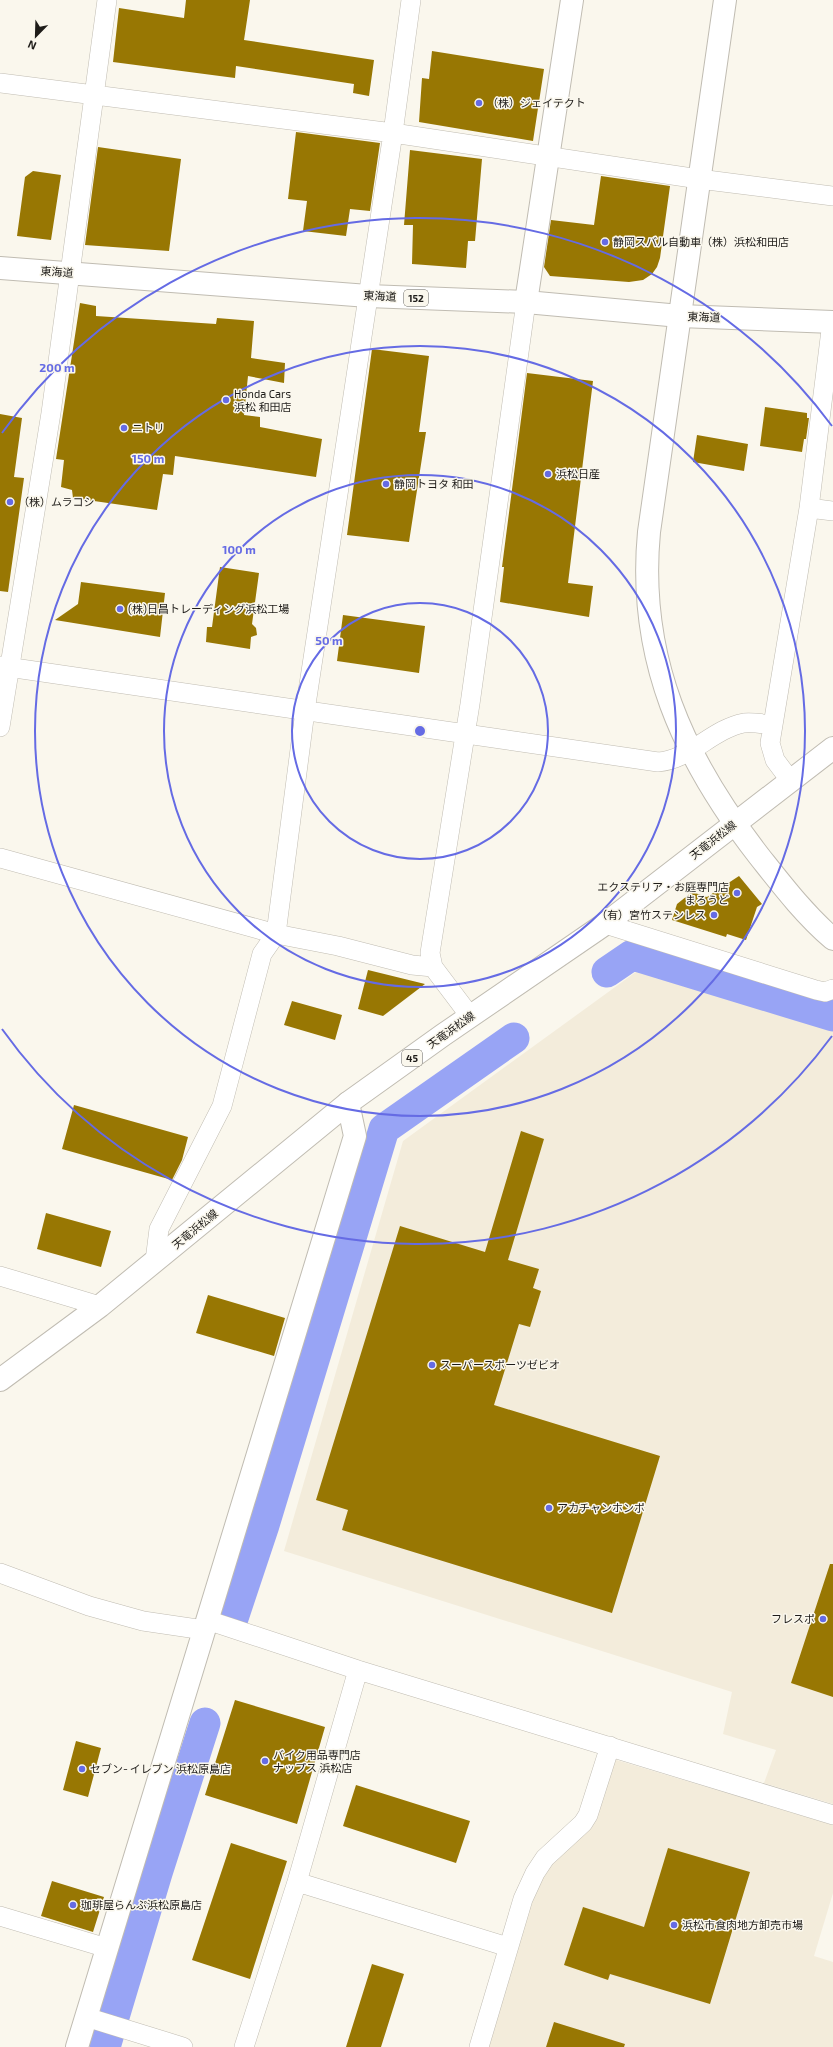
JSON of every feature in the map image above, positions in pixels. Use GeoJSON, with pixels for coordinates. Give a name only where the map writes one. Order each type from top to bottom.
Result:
{"type":"FeatureCollection","features":[{"type":"Feature","properties":{"kind":"main road"},"geometry":{"type":"LineString","coordinates":[[526,302],[572,0]]}},
{"type":"Feature","properties":{"kind":"main road"},"geometry":{"type":"LineString","coordinates":[[725,0],[649,532],[646,574],[649,613],[656,656],[667,695],[690,751],[734,824],[791,897],[833,939]]}},
{"type":"Feature","properties":{"kind":"main road","name":"東海道"},"geometry":{"type":"LineString","coordinates":[[0,268],[368,296],[526,302],[680,316],[833,320]]}},
{"type":"Feature","properties":{"kind":"main road","name":"天竜浜松線"},"geometry":{"type":"LineString","coordinates":[[0,1380],[100,1306],[348,1103],[470,1016],[605,924],[833,748]]}},
{"type":"Feature","properties":{"kind":"main road"},"geometry":{"type":"LineString","coordinates":[[76,2047],[355,1136],[348,1103]]}},
{"type":"Feature","properties":{"kind":"street"},"geometry":{"type":"LineString","coordinates":[[0,727],[4,666],[32,535],[71,273],[93,95],[107,0]]}},
{"type":"Feature","properties":{"kind":"street"},"geometry":{"type":"LineString","coordinates":[[155,1261],[159,1229],[222,1106],[262,954],[276,934],[305,711],[394,133],[411,0]]}},
{"type":"Feature","properties":{"kind":"street"},"geometry":{"type":"LineString","coordinates":[[0,83],[394,133],[699,179],[833,196]]}},
{"type":"Feature","properties":{"kind":"street"},"geometry":{"type":"LineString","coordinates":[[470,1016],[433,967],[430,953],[464,732],[470,704],[526,302]]}},
{"type":"Feature","properties":{"kind":"street"},"geometry":{"type":"LineString","coordinates":[[790,780],[773,757],[770,743],[809,508],[833,320]]}},
{"type":"Feature","properties":{"kind":"street"},"geometry":{"type":"LineString","coordinates":[[809,508],[833,511]]}},
{"type":"Feature","properties":{"kind":"street"},"geometry":{"type":"LineString","coordinates":[[4,666],[154,687],[305,711],[464,732],[658,762],[670,761],[690,751],[709,737],[745,723],[772,725]]}},
{"type":"Feature","properties":{"kind":"street"},"geometry":{"type":"LineString","coordinates":[[0,858],[276,934],[338,946],[412,965],[433,967]]}},
{"type":"Feature","properties":{"kind":"street"},"geometry":{"type":"LineString","coordinates":[[605,924],[816,990],[825,992],[833,989]]}},
{"type":"Feature","properties":{"kind":"street"},"geometry":{"type":"LineString","coordinates":[[0,1276],[100,1306]]}},
{"type":"Feature","properties":{"kind":"street"},"geometry":{"type":"LineString","coordinates":[[0,1573],[89,1606],[143,1621],[206,1625],[244,1632],[358,1670],[833,1814]]}},
{"type":"Feature","properties":{"kind":"street"},"geometry":{"type":"LineString","coordinates":[[244,2047],[297,1882],[358,1670]]}},
{"type":"Feature","properties":{"kind":"street"},"geometry":{"type":"LineString","coordinates":[[479,2047],[523,1899],[535,1873],[545,1858],[583,1823],[588,1815],[610,1746]]}},
{"type":"Feature","properties":{"kind":"street"},"geometry":{"type":"LineString","coordinates":[[297,1882],[508,1947]]}},
{"type":"Feature","properties":{"kind":"street"},"geometry":{"type":"LineString","coordinates":[[0,1916],[107,1948]]}},
{"type":"Feature","properties":{"kind":"street"},"geometry":{"type":"LineString","coordinates":[[86,2017],[183,2047]]}},
{"type":"Feature","properties":{"kind":"shaded area"},"geometry":{"type":"Polygon","coordinates":[[[640,969],[833,1031],[833,1804],[764,1783],[776,1750],[723,1734],[732,1692],[284,1551],[403,1141],[640,969]]]}},
{"type":"Feature","properties":{"kind":"shaded area","name":"浜松市食肉地方卸売市場"},"geometry":{"type":"Polygon","coordinates":[[[613,1759],[833,1825],[833,1893],[814,1956],[833,1962],[833,2047],[488,2047],[535,1888],[613,1759]]]}},
{"type":"Feature","properties":{"kind":"building"},"geometry":{"type":"Polygon","coordinates":[[[186,0],[250,0],[244,40],[374,60],[369,96],[353,93],[354,84],[236,66],[235,78],[113,62],[119,8],[184,18],[186,0]]]}},
{"type":"Feature","properties":{"kind":"building","name":"（株）ジェイテクト"},"geometry":{"type":"Polygon","coordinates":[[[432,51],[544,69],[533,141],[419,122],[422,78],[429,79],[432,51]]]}},
{"type":"Feature","properties":{"kind":"building"},"geometry":{"type":"Polygon","coordinates":[[[296,132],[380,143],[370,211],[350,209],[346,236],[303,231],[307,201],[288,199],[296,132]]]}},
{"type":"Feature","properties":{"kind":"building"},"geometry":{"type":"Polygon","coordinates":[[[98,147],[181,159],[169,251],[85,245],[98,147]]]}},
{"type":"Feature","properties":{"kind":"building"},"geometry":{"type":"Polygon","coordinates":[[[410,150],[482,159],[475,241],[468,241],[466,268],[412,264],[413,225],[404,225],[410,150]]]}},
{"type":"Feature","properties":{"kind":"building"},"geometry":{"type":"Polygon","coordinates":[[[33,171],[61,175],[51,240],[17,236],[25,177],[33,171]]]}},
{"type":"Feature","properties":{"kind":"building","name":"静岡スバル自動車（株）浜松和田店"},"geometry":{"type":"Polygon","coordinates":[[[601,176],[670,186],[660,258],[657,267],[652,274],[643,280],[629,282],[550,276],[544,267],[551,220],[594,225],[601,176]]]}},
{"type":"Feature","properties":{"kind":"building","name":"ニトリ"},"geometry":{"type":"Polygon","coordinates":[[[80,303],[96,306],[96,316],[216,324],[217,318],[254,321],[251,358],[285,363],[284,383],[248,376],[244,415],[260,417],[260,427],[322,439],[316,477],[175,456],[173,475],[163,474],[157,510],[73,498],[72,490],[61,487],[64,460],[56,459],[80,303]]]}},
{"type":"Feature","properties":{"kind":"building","name":"静岡トヨタ 和田"},"geometry":{"type":"Polygon","coordinates":[[[372,349],[429,356],[419,432],[426,432],[409,542],[347,535],[372,349]]]}},
{"type":"Feature","properties":{"kind":"building","name":"浜松日産"},"geometry":{"type":"Polygon","coordinates":[[[527,373],[593,381],[568,583],[593,586],[589,617],[500,602],[504,567],[502,567],[527,373]]]}},
{"type":"Feature","properties":{"kind":"building"},"geometry":{"type":"Polygon","coordinates":[[[765,407],[807,413],[807,418],[809,418],[806,439],[804,439],[802,452],[760,446],[765,407]]]}},
{"type":"Feature","properties":{"kind":"building"},"geometry":{"type":"Polygon","coordinates":[[[0,414],[22,418],[14,477],[24,478],[8,592],[0,591],[0,414]]]}},
{"type":"Feature","properties":{"kind":"building"},"geometry":{"type":"Polygon","coordinates":[[[697,435],[748,444],[744,471],[693,462],[697,435]]]}},
{"type":"Feature","properties":{"kind":"building"},"geometry":{"type":"Polygon","coordinates":[[[220,567],[259,573],[252,624],[256,628],[257,635],[251,637],[250,649],[206,642],[207,627],[212,627],[220,567]]]}},
{"type":"Feature","properties":{"kind":"building","name":"(株)日昌トレーディング浜松工場"},"geometry":{"type":"Polygon","coordinates":[[[81,582],[165,593],[160,637],[55,620],[78,604],[81,582]]]}},
{"type":"Feature","properties":{"kind":"building"},"geometry":{"type":"Polygon","coordinates":[[[343,615],[425,626],[419,673],[337,661],[343,615]]]}},
{"type":"Feature","properties":{"kind":"building","name":"（有）宮竹ステンレス"},"geometry":{"type":"Polygon","coordinates":[[[739,876],[762,904],[757,907],[746,940],[727,934],[726,937],[672,920],[677,904],[692,892],[707,897],[739,876]]]}},
{"type":"Feature","properties":{"kind":"building"},"geometry":{"type":"Polygon","coordinates":[[[368,970],[425,984],[383,1016],[358,1009],[368,970]]]}},
{"type":"Feature","properties":{"kind":"building"},"geometry":{"type":"Polygon","coordinates":[[[292,1001],[342,1015],[335,1040],[284,1025],[292,1001]]]}},
{"type":"Feature","properties":{"kind":"building"},"geometry":{"type":"Polygon","coordinates":[[[74,1105],[188,1137],[182,1160],[172,1180],[62,1149],[74,1105]]]}},
{"type":"Feature","properties":{"kind":"building"},"geometry":{"type":"Polygon","coordinates":[[[521,1131],[544,1139],[508,1260],[539,1269],[533,1288],[541,1291],[530,1327],[519,1324],[494,1405],[660,1456],[612,1613],[342,1530],[348,1510],[316,1500],[400,1226],[485,1252],[521,1131]]]}},
{"type":"Feature","properties":{"kind":"building"},"geometry":{"type":"Polygon","coordinates":[[[46,1213],[111,1231],[101,1267],[37,1249],[46,1213]]]}},
{"type":"Feature","properties":{"kind":"building"},"geometry":{"type":"Polygon","coordinates":[[[208,1295],[285,1318],[274,1356],[196,1333],[208,1295]]]}},
{"type":"Feature","properties":{"kind":"building","name":"フレスポ"},"geometry":{"type":"Polygon","coordinates":[[[830,1564],[833,1564],[833,1697],[791,1683],[830,1564]]]}},
{"type":"Feature","properties":{"kind":"building","name":"バイク用品専門店 ナップス 浜松店"},"geometry":{"type":"Polygon","coordinates":[[[235,1700],[325,1727],[297,1824],[205,1795],[235,1700]]]}},
{"type":"Feature","properties":{"kind":"building","name":"セブン‐イレブン 浜松原島店"},"geometry":{"type":"Polygon","coordinates":[[[76,1741],[101,1748],[88,1797],[63,1790],[76,1741]]]}},
{"type":"Feature","properties":{"kind":"building"},"geometry":{"type":"Polygon","coordinates":[[[356,1785],[470,1821],[456,1863],[343,1826],[356,1785]]]}},
{"type":"Feature","properties":{"kind":"building"},"geometry":{"type":"Polygon","coordinates":[[[231,1843],[287,1861],[250,1979],[192,1960],[231,1843]]]}},
{"type":"Feature","properties":{"kind":"building"},"geometry":{"type":"Polygon","coordinates":[[[668,1848],[750,1872],[710,2004],[610,1974],[608,1980],[564,1965],[583,1907],[644,1927],[668,1848]]]}},
{"type":"Feature","properties":{"kind":"building","name":"珈琲屋らんぷ浜松原島店"},"geometry":{"type":"Polygon","coordinates":[[[52,1881],[104,1897],[93,1932],[41,1916],[52,1881]]]}},
{"type":"Feature","properties":{"kind":"building"},"geometry":{"type":"Polygon","coordinates":[[[372,1964],[404,1974],[381,2047],[346,2047],[372,1964]]]}},
{"type":"Feature","properties":{"kind":"building"},"geometry":{"type":"Polygon","coordinates":[[[554,2022],[625,2044],[624,2047],[546,2047],[554,2022]]]}},
{"type":"Feature","properties":{"kind":"waterway"},"geometry":{"type":"LineString","coordinates":[[607,972],[632,955],[833,1016]]}},
{"type":"Feature","properties":{"kind":"waterway"},"geometry":{"type":"LineString","coordinates":[[232,1621],[264,1525],[384,1129],[514,1038]]}},
{"type":"Feature","properties":{"kind":"waterway"},"geometry":{"type":"LineString","coordinates":[[105,2047],[157,1873],[205,1723]]}},
{"type":"Feature","properties":{"kind":"place","name":"（株）ジェイテクト"},"geometry":{"type":"Point","coordinates":[479,103]}},
{"type":"Feature","properties":{"kind":"place","name":"静岡スバル自動車（株）浜松和田店"},"geometry":{"type":"Point","coordinates":[605,242]}},
{"type":"Feature","properties":{"kind":"place","name":"Honda Cars 浜松 和田店"},"geometry":{"type":"Point","coordinates":[226,400]}},
{"type":"Feature","properties":{"kind":"place","name":"ニトリ"},"geometry":{"type":"Point","coordinates":[124,428]}},
{"type":"Feature","properties":{"kind":"place","name":"浜松日産"},"geometry":{"type":"Point","coordinates":[548,474]}},
{"type":"Feature","properties":{"kind":"place","name":"静岡トヨタ 和田"},"geometry":{"type":"Point","coordinates":[386,484]}},
{"type":"Feature","properties":{"kind":"place","name":"（株）ムラコシ"},"geometry":{"type":"Point","coordinates":[10,502]}},
{"type":"Feature","properties":{"kind":"place","name":"(株)日昌トレーディング浜松工場"},"geometry":{"type":"Point","coordinates":[120,609]}},
{"type":"Feature","properties":{"kind":"place","name":"エクステリア・お庭専門店 まろうど"},"geometry":{"type":"Point","coordinates":[737,893]}},
{"type":"Feature","properties":{"kind":"place","name":"（有）宮竹ステンレス"},"geometry":{"type":"Point","coordinates":[714,915]}},
{"type":"Feature","properties":{"kind":"place","name":"スーパースポーツゼビオ"},"geometry":{"type":"Point","coordinates":[432,1365]}},
{"type":"Feature","properties":{"kind":"place","name":"アカチャンホンポ"},"geometry":{"type":"Point","coordinates":[549,1508]}},
{"type":"Feature","properties":{"kind":"place","name":"フレスポ"},"geometry":{"type":"Point","coordinates":[823,1619]}},
{"type":"Feature","properties":{"kind":"place","name":"バイク用品専門店 ナップス 浜松店"},"geometry":{"type":"Point","coordinates":[265,1761]}},
{"type":"Feature","properties":{"kind":"place","name":"セブン‐イレブン 浜松原島店"},"geometry":{"type":"Point","coordinates":[82,1769]}},
{"type":"Feature","properties":{"kind":"place","name":"珈琲屋らんぷ浜松原島店"},"geometry":{"type":"Point","coordinates":[73,1905]}},
{"type":"Feature","properties":{"kind":"place","name":"浜松市食肉地方卸売市場"},"geometry":{"type":"Point","coordinates":[674,1925]}}]}
